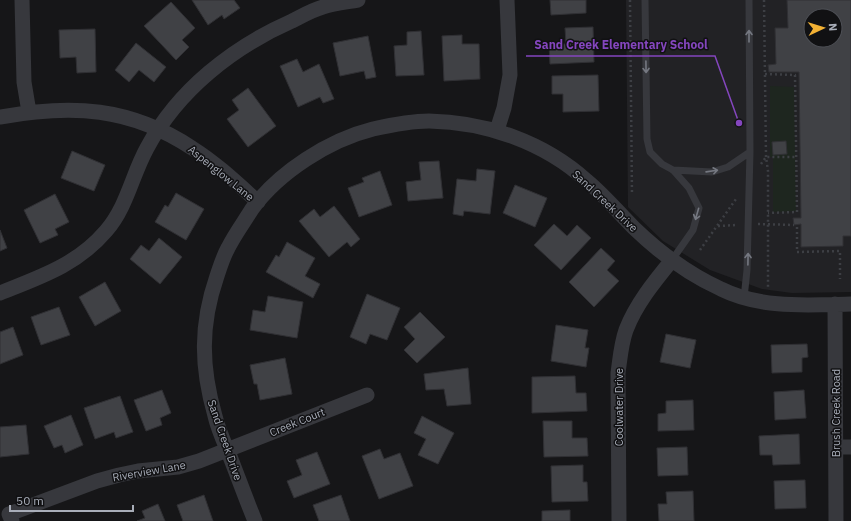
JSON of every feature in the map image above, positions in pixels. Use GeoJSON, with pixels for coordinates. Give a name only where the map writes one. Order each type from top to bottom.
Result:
{"type":"FeatureCollection","features":[{"type":"Feature","properties":{"kind":"street"},"geometry":{"type":"LineString","coordinates":[[22,0],[24,82],[29,112]]}},
{"type":"Feature","properties":{"kind":"street"},"geometry":{"type":"LineString","coordinates":[[0,293],[55,271],[75,259],[89,248],[106,231],[119,213],[146,150],[158,128],[194,86],[223,61],[266,33],[320,4],[358,0]]}},
{"type":"Feature","properties":{"kind":"street"},"geometry":{"type":"LineString","coordinates":[[497,130],[504,108],[510,75],[507,0]]}},
{"type":"Feature","properties":{"kind":"street","name":"Aspenglow Lane"},"geometry":{"type":"LineString","coordinates":[[0,117],[29,112],[67,110],[110,113],[132,118],[158,128],[192,148],[227,174],[258,202]]}},
{"type":"Feature","properties":{"kind":"street","name":"Sand Creek Drive"},"geometry":{"type":"LineString","coordinates":[[254,521],[216,420],[209,394],[204,350],[205,321],[210,295],[227,249],[242,224],[258,202],[282,178],[300,164],[345,138],[367,131],[408,122],[428,121],[468,125],[497,130],[530,143],[574,170],[588,181],[650,242],[672,260],[706,282],[724,291],[744,298],[789,305],[851,304]]}},
{"type":"Feature","properties":{"kind":"street","name":"Coolwater Drive"},"geometry":{"type":"LineString","coordinates":[[619,521],[618,373],[620,353],[626,330],[635,311],[647,292],[672,260]]}},
{"type":"Feature","properties":{"kind":"street","name":"Brush Creek Road"},"geometry":{"type":"LineString","coordinates":[[835,304],[836,521]]}},
{"type":"Feature","properties":{"kind":"street","name":"Creek Court"},"geometry":{"type":"LineString","coordinates":[[227,450],[367,395]]}},
{"type":"Feature","properties":{"kind":"street"},"geometry":{"type":"LineString","coordinates":[[836,447],[851,447]]}},
{"type":"Feature","properties":{"kind":"street","name":"Riverview Lane"},"geometry":{"type":"LineString","coordinates":[[12,521],[9,514],[97,482],[138,471],[178,467],[227,450]]}},
{"type":"Feature","properties":{"kind":"lane"},"geometry":{"type":"LineString","coordinates":[[645,0],[647,139],[650,152],[662,164],[673,170],[689,188],[699,208],[693,230],[672,260]]}},
{"type":"Feature","properties":{"kind":"lane"},"geometry":{"type":"LineString","coordinates":[[744,298],[747,270],[750,181],[748,0]]}},
{"type":"Feature","properties":{"kind":"lane"},"geometry":{"type":"LineString","coordinates":[[673,170],[712,172],[728,167],[750,152]]}},
{"type":"Feature","properties":{"kind":"path"},"geometry":{"type":"LineString","coordinates":[[630,0],[632,196]]}},
{"type":"Feature","properties":{"kind":"path"},"geometry":{"type":"LineString","coordinates":[[764,0],[766,157],[768,171],[768,302]]}},
{"type":"Feature","properties":{"kind":"path"},"geometry":{"type":"LineString","coordinates":[[765,74],[795,75],[797,156],[797,212],[768,213]]}},
{"type":"Feature","properties":{"kind":"path"},"geometry":{"type":"LineString","coordinates":[[766,157],[797,156]]}},
{"type":"Feature","properties":{"kind":"path"},"geometry":{"type":"LineString","coordinates":[[700,250],[766,157]]}},
{"type":"Feature","properties":{"kind":"path"},"geometry":{"type":"LineString","coordinates":[[797,228],[797,252],[840,251],[840,279]]}},
{"type":"Feature","properties":{"kind":"shaded area"},"geometry":{"type":"Polygon","coordinates":[[[626,0],[851,0],[851,292],[792,293],[762,289],[710,270],[663,241],[628,207],[626,0]]]}},
{"type":"Feature","properties":{"kind":"shaded area"},"geometry":{"type":"Polygon","coordinates":[[[770,86],[794,87],[796,211],[773,212],[773,157],[770,157],[770,86]]]}},
{"type":"Feature","properties":{"kind":"building"},"geometry":{"type":"Polygon","coordinates":[[[192,0],[234,0],[240,8],[224,19],[222,15],[208,25],[192,0]]]}},
{"type":"Feature","properties":{"kind":"building"},"geometry":{"type":"Polygon","coordinates":[[[550,0],[586,0],[586,13],[551,15],[550,0]]]}},
{"type":"Feature","properties":{"kind":"building"},"geometry":{"type":"Polygon","coordinates":[[[787,0],[851,0],[851,236],[843,236],[843,246],[801,247],[801,224],[794,225],[793,218],[801,218],[799,72],[769,72],[768,65],[776,64],[775,28],[788,28],[787,0]]]}},
{"type":"Feature","properties":{"kind":"building"},"geometry":{"type":"Polygon","coordinates":[[[171,2],[195,28],[182,40],[189,47],[176,60],[144,26],[171,2]]]}},
{"type":"Feature","properties":{"kind":"building"},"geometry":{"type":"Polygon","coordinates":[[[593,27],[594,62],[550,64],[549,44],[566,44],[565,28],[593,27]]]}},
{"type":"Feature","properties":{"kind":"building"},"geometry":{"type":"Polygon","coordinates":[[[95,29],[96,72],[77,73],[76,57],[60,58],[59,30],[95,29]]]}},
{"type":"Feature","properties":{"kind":"building"},"geometry":{"type":"Polygon","coordinates":[[[421,31],[424,75],[396,76],[394,46],[407,45],[407,32],[421,31]]]}},
{"type":"Feature","properties":{"kind":"building"},"geometry":{"type":"Polygon","coordinates":[[[462,35],[462,44],[479,44],[480,79],[444,81],[442,36],[462,35]]]}},
{"type":"Feature","properties":{"kind":"building"},"geometry":{"type":"Polygon","coordinates":[[[368,36],[376,77],[366,79],[364,71],[340,76],[333,43],[368,36]]]}},
{"type":"Feature","properties":{"kind":"building"},"geometry":{"type":"Polygon","coordinates":[[[136,43],[166,67],[154,82],[139,70],[129,82],[115,70],[136,43]]]}},
{"type":"Feature","properties":{"kind":"building"},"geometry":{"type":"Polygon","coordinates":[[[297,59],[303,72],[319,64],[334,99],[323,103],[320,97],[298,107],[280,66],[297,59]]]}},
{"type":"Feature","properties":{"kind":"building"},"geometry":{"type":"Polygon","coordinates":[[[598,75],[599,111],[563,112],[563,94],[552,94],[552,76],[598,75]]]}},
{"type":"Feature","properties":{"kind":"building"},"geometry":{"type":"Polygon","coordinates":[[[248,88],[276,126],[248,147],[227,119],[239,110],[232,100],[248,88]]]}},
{"type":"Feature","properties":{"kind":"building"},"geometry":{"type":"Polygon","coordinates":[[[786,141],[787,154],[773,155],[772,142],[786,141]]]}},
{"type":"Feature","properties":{"kind":"building"},"geometry":{"type":"Polygon","coordinates":[[[72,151],[105,165],[94,191],[61,178],[72,151]]]}},
{"type":"Feature","properties":{"kind":"building"},"geometry":{"type":"Polygon","coordinates":[[[439,161],[443,198],[408,201],[406,182],[421,180],[419,162],[439,161]]]}},
{"type":"Feature","properties":{"kind":"building"},"geometry":{"type":"Polygon","coordinates":[[[477,169],[495,171],[490,214],[464,211],[463,216],[453,214],[457,179],[476,181],[477,169]]]}},
{"type":"Feature","properties":{"kind":"building"},"geometry":{"type":"Polygon","coordinates":[[[380,171],[392,205],[359,217],[348,188],[364,182],[362,178],[380,171]]]}},
{"type":"Feature","properties":{"kind":"building"},"geometry":{"type":"Polygon","coordinates":[[[515,185],[547,198],[535,227],[503,213],[515,185]]]}},
{"type":"Feature","properties":{"kind":"building"},"geometry":{"type":"Polygon","coordinates":[[[176,193],[204,209],[186,240],[155,222],[165,205],[168,207],[176,193]]]}},
{"type":"Feature","properties":{"kind":"building"},"geometry":{"type":"Polygon","coordinates":[[[55,194],[69,222],[55,229],[58,235],[40,243],[24,210],[55,194]]]}},
{"type":"Feature","properties":{"kind":"building"},"geometry":{"type":"Polygon","coordinates":[[[334,206],[360,239],[351,247],[347,242],[329,257],[299,221],[314,209],[320,217],[334,206]]]}},
{"type":"Feature","properties":{"kind":"building"},"geometry":{"type":"Polygon","coordinates":[[[554,224],[567,236],[577,225],[591,238],[561,270],[534,245],[554,224]]]}},
{"type":"Feature","properties":{"kind":"building"},"geometry":{"type":"Polygon","coordinates":[[[0,230],[7,248],[0,251],[0,230]]]}},
{"type":"Feature","properties":{"kind":"building"},"geometry":{"type":"Polygon","coordinates":[[[159,238],[182,257],[160,284],[130,259],[141,245],[149,251],[159,238]]]}},
{"type":"Feature","properties":{"kind":"building"},"geometry":{"type":"Polygon","coordinates":[[[287,242],[315,258],[305,276],[320,284],[313,298],[266,272],[276,255],[279,257],[287,242]]]}},
{"type":"Feature","properties":{"kind":"building"},"geometry":{"type":"Polygon","coordinates":[[[601,248],[615,261],[607,270],[619,281],[594,307],[569,282],[601,248]]]}},
{"type":"Feature","properties":{"kind":"building"},"geometry":{"type":"Polygon","coordinates":[[[105,282],[121,311],[95,326],[79,297],[105,282]]]}},
{"type":"Feature","properties":{"kind":"building"},"geometry":{"type":"Polygon","coordinates":[[[367,294],[400,308],[387,340],[370,334],[366,344],[350,337],[367,294]]]}},
{"type":"Feature","properties":{"kind":"building"},"geometry":{"type":"Polygon","coordinates":[[[268,296],[303,302],[297,338],[250,330],[253,310],[265,312],[268,296]]]}},
{"type":"Feature","properties":{"kind":"building"},"geometry":{"type":"Polygon","coordinates":[[[59,307],[70,335],[41,345],[31,317],[59,307]]]}},
{"type":"Feature","properties":{"kind":"building"},"geometry":{"type":"Polygon","coordinates":[[[420,312],[445,337],[417,363],[404,350],[415,339],[404,327],[420,312]]]}},
{"type":"Feature","properties":{"kind":"building"},"geometry":{"type":"Polygon","coordinates":[[[556,325],[588,330],[585,348],[589,348],[586,367],[551,361],[556,325]]]}},
{"type":"Feature","properties":{"kind":"building"},"geometry":{"type":"Polygon","coordinates":[[[13,327],[23,355],[0,364],[0,332],[13,327]]]}},
{"type":"Feature","properties":{"kind":"building"},"geometry":{"type":"Polygon","coordinates":[[[666,334],[696,340],[690,368],[660,362],[666,334]]]}},
{"type":"Feature","properties":{"kind":"building"},"geometry":{"type":"Polygon","coordinates":[[[807,344],[808,357],[802,358],[802,372],[772,373],[771,345],[807,344]]]}},
{"type":"Feature","properties":{"kind":"building"},"geometry":{"type":"Polygon","coordinates":[[[285,358],[292,394],[260,400],[257,384],[254,384],[250,365],[285,358]]]}},
{"type":"Feature","properties":{"kind":"building"},"geometry":{"type":"Polygon","coordinates":[[[468,368],[471,404],[447,406],[444,389],[426,390],[424,374],[468,368]]]}},
{"type":"Feature","properties":{"kind":"building"},"geometry":{"type":"Polygon","coordinates":[[[575,376],[576,393],[586,393],[587,411],[532,413],[532,377],[575,376]]]}},
{"type":"Feature","properties":{"kind":"building"},"geometry":{"type":"Polygon","coordinates":[[[162,390],[171,413],[160,418],[162,425],[146,431],[134,400],[162,390]]]}},
{"type":"Feature","properties":{"kind":"building"},"geometry":{"type":"Polygon","coordinates":[[[804,390],[806,418],[775,420],[774,392],[804,390]]]}},
{"type":"Feature","properties":{"kind":"building"},"geometry":{"type":"Polygon","coordinates":[[[120,396],[133,432],[116,438],[114,432],[95,439],[84,408],[120,396]]]}},
{"type":"Feature","properties":{"kind":"building"},"geometry":{"type":"Polygon","coordinates":[[[693,400],[694,430],[658,431],[658,414],[666,413],[666,401],[693,400]]]}},
{"type":"Feature","properties":{"kind":"building"},"geometry":{"type":"Polygon","coordinates":[[[71,415],[83,445],[65,453],[62,445],[54,448],[44,426],[71,415]]]}},
{"type":"Feature","properties":{"kind":"building"},"geometry":{"type":"Polygon","coordinates":[[[422,416],[454,433],[438,464],[418,455],[426,439],[414,433],[422,416]]]}},
{"type":"Feature","properties":{"kind":"building"},"geometry":{"type":"Polygon","coordinates":[[[543,421],[572,421],[572,438],[587,438],[588,456],[544,457],[543,421]]]}},
{"type":"Feature","properties":{"kind":"building"},"geometry":{"type":"Polygon","coordinates":[[[26,425],[29,454],[0,457],[0,427],[26,425]]]}},
{"type":"Feature","properties":{"kind":"building"},"geometry":{"type":"Polygon","coordinates":[[[799,434],[800,464],[773,465],[772,455],[760,455],[759,436],[799,434]]]}},
{"type":"Feature","properties":{"kind":"building"},"geometry":{"type":"Polygon","coordinates":[[[687,447],[688,475],[658,476],[657,448],[687,447]]]}},
{"type":"Feature","properties":{"kind":"building"},"geometry":{"type":"Polygon","coordinates":[[[380,449],[384,459],[400,453],[413,486],[379,499],[362,456],[380,449]]]}},
{"type":"Feature","properties":{"kind":"building"},"geometry":{"type":"Polygon","coordinates":[[[317,452],[330,484],[294,498],[287,481],[302,475],[296,460],[317,452]]]}},
{"type":"Feature","properties":{"kind":"building"},"geometry":{"type":"Polygon","coordinates":[[[583,465],[583,482],[587,482],[588,501],[552,502],[551,466],[583,465]]]}},
{"type":"Feature","properties":{"kind":"building"},"geometry":{"type":"Polygon","coordinates":[[[805,480],[806,508],[775,509],[774,481],[805,480]]]}},
{"type":"Feature","properties":{"kind":"building"},"geometry":{"type":"Polygon","coordinates":[[[693,491],[694,521],[659,521],[658,504],[667,504],[666,492],[693,491]]]}},
{"type":"Feature","properties":{"kind":"building"},"geometry":{"type":"Polygon","coordinates":[[[204,495],[213,521],[183,521],[177,505],[204,495]]]}},
{"type":"Feature","properties":{"kind":"building"},"geometry":{"type":"Polygon","coordinates":[[[341,495],[350,521],[319,521],[313,505],[341,495]]]}},
{"type":"Feature","properties":{"kind":"building"},"geometry":{"type":"Polygon","coordinates":[[[158,504],[165,521],[137,521],[145,518],[142,511],[158,504]]]}},
{"type":"Feature","properties":{"kind":"building"},"geometry":{"type":"Polygon","coordinates":[[[570,510],[570,521],[542,521],[542,511],[570,510]]]}},
{"type":"Feature","properties":{"kind":"place","name":"Sand Creek Elementary School"},"geometry":{"type":"Point","coordinates":[739,123]}}]}
